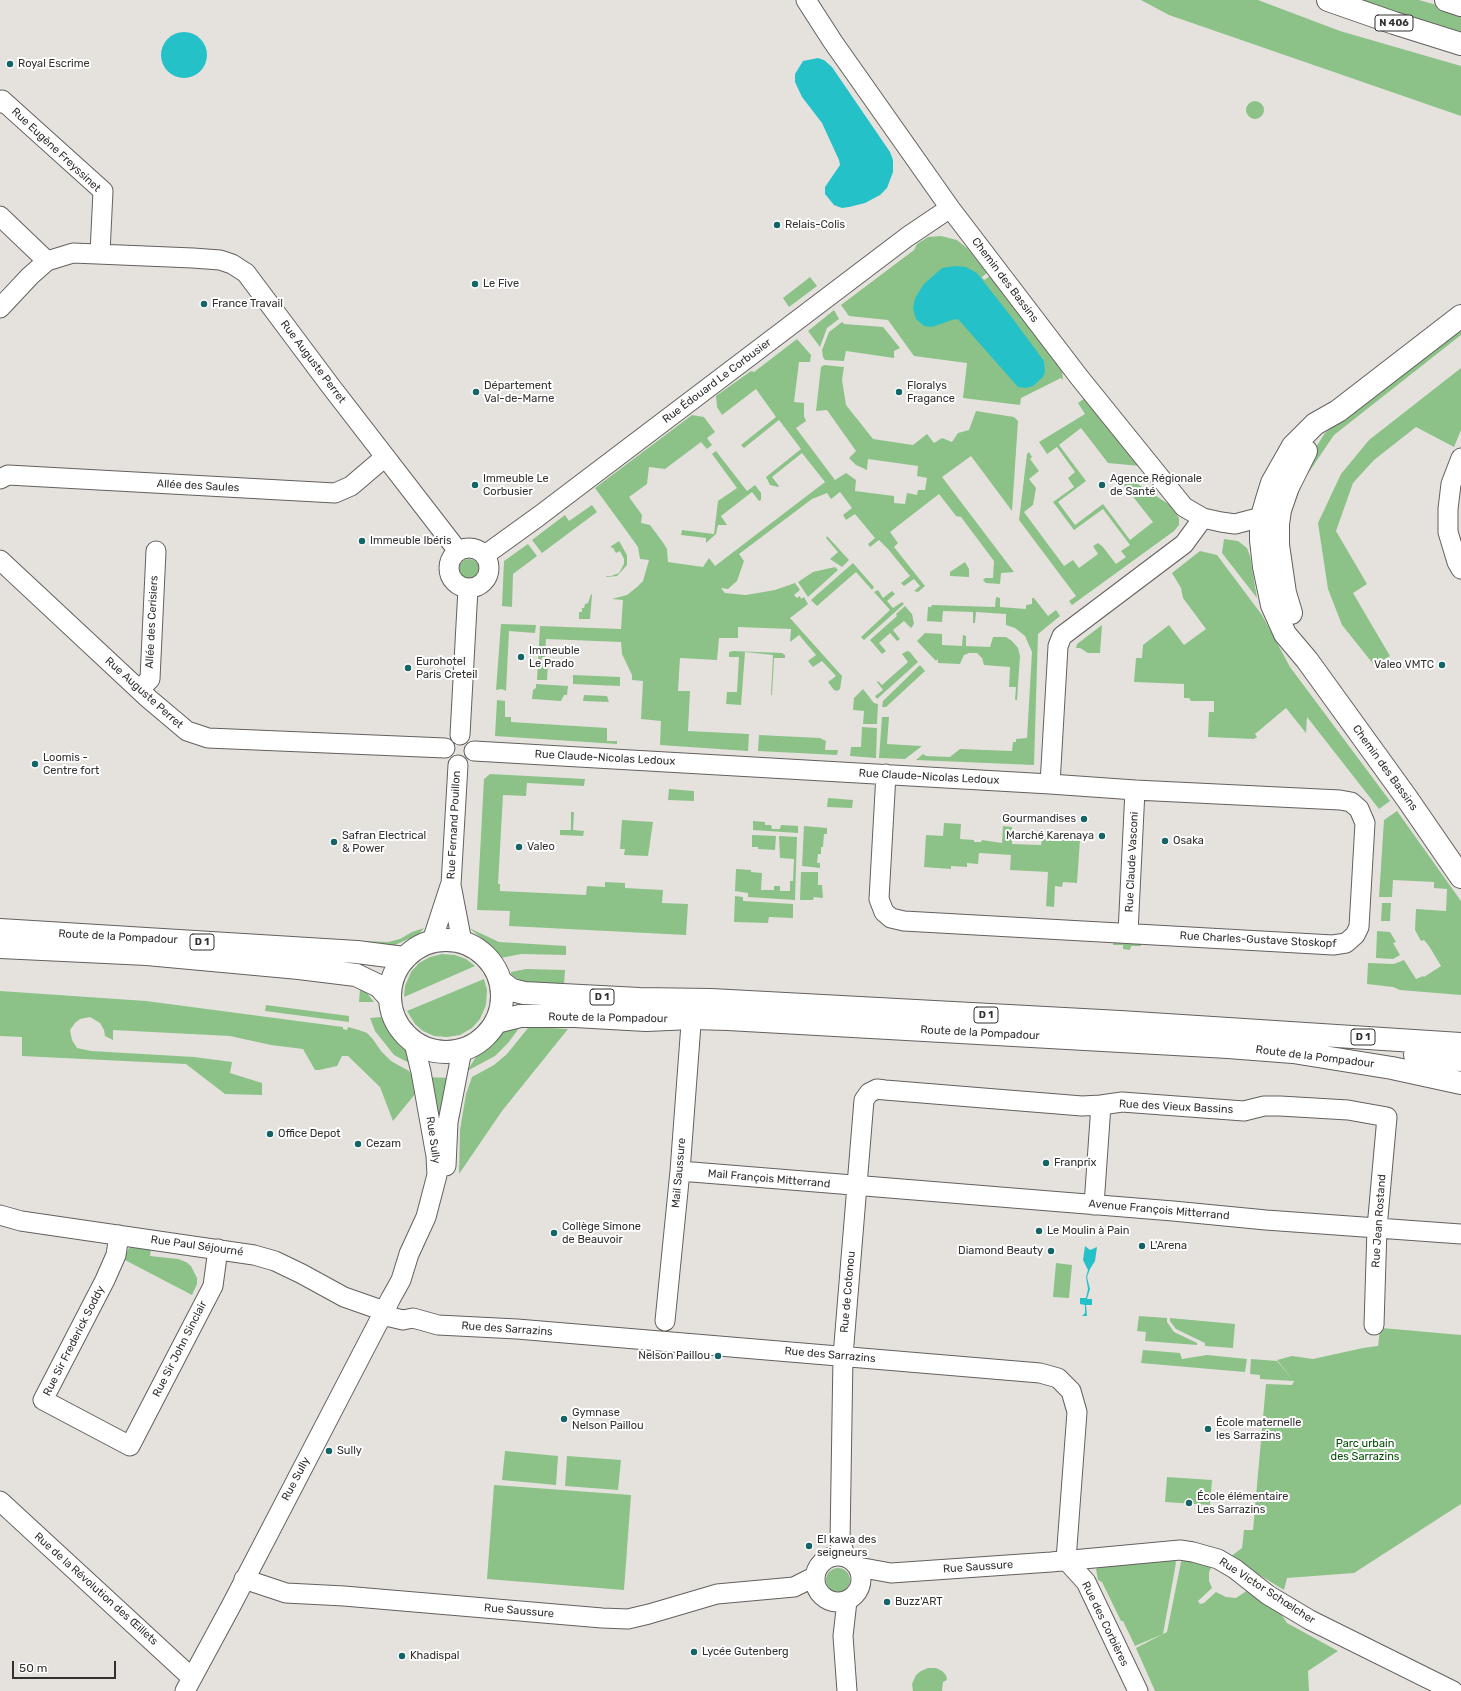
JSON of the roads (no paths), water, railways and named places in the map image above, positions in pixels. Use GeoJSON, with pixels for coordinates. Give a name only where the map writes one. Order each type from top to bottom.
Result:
{"type":"FeatureCollection","features":[{"type":"Feature","properties":{"kind":"main road","name":"N 406"},"geometry":{"type":"LineString","coordinates":[[1328,0],[1461,44]]}},
{"type":"Feature","properties":{"kind":"main road"},"geometry":{"type":"LineString","coordinates":[[1446,0],[1461,4]]}},
{"type":"Feature","properties":{"kind":"main road"},"geometry":{"type":"LineString","coordinates":[[1270,532],[1304,452],[1338,411],[1461,316]]}},
{"type":"Feature","properties":{"kind":"main road","name":"Chemin des Bassins"},"geometry":{"type":"LineString","coordinates":[[1270,532],[1285,594],[1307,660],[1406,797],[1461,877]]}},
{"type":"Feature","properties":{"kind":"main road","name":"Route de la Pompadour"},"geometry":{"type":"LineString","coordinates":[[0,930],[357,952],[404,958]]}},
{"type":"Feature","properties":{"kind":"main road"},"geometry":{"type":"LineString","coordinates":[[449,940],[462,942],[473,946],[488,959],[495,968],[500,981],[502,994],[501,1006],[496,1022],[484,1037],[474,1045],[462,1050],[439,1052],[426,1049],[414,1043],[406,1036],[392,1015],[389,997],[391,980],[397,967],[404,958],[419,946],[432,941],[449,940]]}},
{"type":"Feature","properties":{"kind":"main road","name":"Route de la Pompadour"},"geometry":{"type":"LineString","coordinates":[[0,947],[147,954],[299,968],[356,975],[379,986],[389,997]]}},
{"type":"Feature","properties":{"kind":"main road","name":"Route de la Pompadour"},"geometry":{"type":"LineString","coordinates":[[500,981],[512,990],[539,994],[639,999],[719,1000],[1120,1022],[1461,1044]]}},
{"type":"Feature","properties":{"kind":"main road","name":"Route de la Pompadour"},"geometry":{"type":"LineString","coordinates":[[496,1022],[520,1016],[575,1016],[646,1020],[692,1018],[728,1019],[1211,1046],[1293,1052],[1392,1068],[1461,1082]]}},
{"type":"Feature","properties":{"kind":"main road"},"geometry":{"type":"LineString","coordinates":[[1211,1046],[1228,1038],[1461,1060]]}},
{"type":"Feature","properties":{"kind":"street","name":"Chemin des Bassins"},"geometry":{"type":"LineString","coordinates":[[806,0],[833,42],[950,208],[1079,377],[1184,507],[1203,518],[1235,524],[1250,536],[1270,532]]}},
{"type":"Feature","properties":{"kind":"street","name":"Rue Eugène Freyssinet"},"geometry":{"type":"LineString","coordinates":[[0,103],[2,100],[103,191],[100,253]]}},
{"type":"Feature","properties":{"kind":"street","name":"Rue Édouard Le Corbusier"},"geometry":{"type":"LineString","coordinates":[[485,555],[546,511],[907,237],[950,208]]}},
{"type":"Feature","properties":{"kind":"street"},"geometry":{"type":"LineString","coordinates":[[0,216],[47,261]]}},
{"type":"Feature","properties":{"kind":"street","name":"Rue Auguste Perret"},"geometry":{"type":"LineString","coordinates":[[0,308],[47,261],[73,253],[100,253],[220,260],[232,264],[246,273],[458,551]]}},
{"type":"Feature","properties":{"kind":"street","name":"Allée des Saules"},"geometry":{"type":"LineString","coordinates":[[0,479],[8,475],[334,493],[351,486],[385,457]]}},
{"type":"Feature","properties":{"kind":"street"},"geometry":{"type":"LineString","coordinates":[[1461,458],[1451,484],[1448,509],[1448,532],[1457,562],[1461,569]]}},
{"type":"Feature","properties":{"kind":"street"},"geometry":{"type":"LineString","coordinates":[[1050,784],[1058,646],[1062,636],[1184,544],[1203,518]]}},
{"type":"Feature","properties":{"kind":"street"},"geometry":{"type":"LineString","coordinates":[[463,549],[475,549],[485,555],[490,568],[489,574],[481,585],[468,588],[456,584],[450,573],[450,561],[458,551],[463,549]]}},
{"type":"Feature","properties":{"kind":"street","name":"Allée des Cerisiers"},"geometry":{"type":"LineString","coordinates":[[140,689],[150,679],[156,551]]}},
{"type":"Feature","properties":{"kind":"street","name":"Rue Auguste Perret"},"geometry":{"type":"LineString","coordinates":[[0,560],[187,731],[208,738],[445,748]]}},
{"type":"Feature","properties":{"kind":"street"},"geometry":{"type":"LineString","coordinates":[[460,735],[468,588]]}},
{"type":"Feature","properties":{"kind":"street"},"geometry":{"type":"LineString","coordinates":[[460,735],[471,741],[474,751],[473,755],[467,762],[458,765],[449,761],[445,748],[450,739],[460,735]]}},
{"type":"Feature","properties":{"kind":"street","name":"Rue Claude-Nicolas Ledoux"},"geometry":{"type":"LineString","coordinates":[[474,751],[1050,784]]}},
{"type":"Feature","properties":{"kind":"street","name":"Rue Fernand Pouillon"},"geometry":{"type":"LineString","coordinates":[[458,765],[451,885],[462,942]]}},
{"type":"Feature","properties":{"kind":"street","name":"Rue Charles-Gustave Stoskopf"},"geometry":{"type":"LineString","coordinates":[[886,774],[879,899],[884,912],[891,918],[904,921],[1334,945],[1346,943],[1356,935],[1359,927],[1365,823],[1359,809],[1351,802],[1340,800],[1135,790],[1050,784]]}},
{"type":"Feature","properties":{"kind":"street","name":"Rue Claude Vasconi"},"geometry":{"type":"LineString","coordinates":[[1128,933],[1135,790]]}},
{"type":"Feature","properties":{"kind":"street","name":"Rue Fernand Pouillon"},"geometry":{"type":"LineString","coordinates":[[432,941],[451,885]]}},
{"type":"Feature","properties":{"kind":"street","name":"Mail Saussure"},"geometry":{"type":"LineString","coordinates":[[665,1321],[680,1172],[691,1024]]}},
{"type":"Feature","properties":{"kind":"street","name":"Rue Sully"},"geometry":{"type":"LineString","coordinates":[[401,1280],[409,1254],[426,1217],[437,1175],[436,1156],[421,1072],[414,1043]]}},
{"type":"Feature","properties":{"kind":"street","name":"Rue Sully"},"geometry":{"type":"LineString","coordinates":[[188,1684],[401,1280],[418,1258],[432,1232],[440,1211],[445,1191],[448,1122],[462,1050]]}},
{"type":"Feature","properties":{"kind":"street","name":"Rue des Vieux Bassins"},"geometry":{"type":"LineString","coordinates":[[869,1092],[885,1090],[1082,1106],[1122,1102],[1244,1111],[1264,1106],[1280,1106],[1348,1110],[1387,1118]]}},
{"type":"Feature","properties":{"kind":"street","name":"Rue de Cotonou"},"geometry":{"type":"LineString","coordinates":[[833,1592],[861,1579],[843,1556],[843,1356],[864,1100],[869,1092]]}},
{"type":"Feature","properties":{"kind":"street"},"geometry":{"type":"LineString","coordinates":[[1094,1205],[1101,1105]]}},
{"type":"Feature","properties":{"kind":"street","name":"Rue Jean Rostand"},"geometry":{"type":"LineString","coordinates":[[1374,1325],[1378,1228],[1387,1118]]}},
{"type":"Feature","properties":{"kind":"street","name":"Mail François Mitterrand"},"geometry":{"type":"LineString","coordinates":[[680,1172],[858,1186]]}},
{"type":"Feature","properties":{"kind":"street","name":"Avenue François Mitterrand"},"geometry":{"type":"LineString","coordinates":[[858,1186],[1461,1234]]}},
{"type":"Feature","properties":{"kind":"street","name":"Rue Paul Séjourné"},"geometry":{"type":"LineString","coordinates":[[0,1215],[21,1221],[254,1255],[275,1261],[344,1297],[386,1308]]}},
{"type":"Feature","properties":{"kind":"street","name":"Rue Sir Frederick Soddy"},"geometry":{"type":"LineString","coordinates":[[119,1235],[116,1255],[105,1280],[43,1400],[130,1446]]}},
{"type":"Feature","properties":{"kind":"street","name":"Rue Sir John Sinclair"},"geometry":{"type":"LineString","coordinates":[[130,1446],[212,1286],[218,1249]]}},
{"type":"Feature","properties":{"kind":"street","name":"Rue des Sarrazins"},"geometry":{"type":"LineString","coordinates":[[386,1308],[401,1302],[408,1308],[413,1318],[438,1325],[517,1329],[843,1356],[1040,1373],[1058,1378],[1071,1391],[1078,1412],[1066,1560]]}},
{"type":"Feature","properties":{"kind":"street","name":"Rue de la Révolution des Œillets"},"geometry":{"type":"LineString","coordinates":[[0,1501],[188,1684]]}},
{"type":"Feature","properties":{"kind":"street","name":"Rue Victor Schœlcher"},"geometry":{"type":"LineString","coordinates":[[1066,1560],[1180,1550],[1218,1559],[1235,1569],[1268,1595],[1310,1620],[1453,1691]]}},
{"type":"Feature","properties":{"kind":"street"},"geometry":{"type":"LineString","coordinates":[[843,1556],[817,1566],[833,1592],[843,1636],[847,1691]]}},
{"type":"Feature","properties":{"kind":"street","name":"Rue Saussure"},"geometry":{"type":"LineString","coordinates":[[843,1556],[891,1573]]}},
{"type":"Feature","properties":{"kind":"street","name":"Rue Saussure"},"geometry":{"type":"LineString","coordinates":[[244,1579],[286,1593],[344,1596],[595,1618],[628,1619],[717,1594],[794,1587],[833,1592],[891,1573],[1066,1560]]}},
{"type":"Feature","properties":{"kind":"street","name":"Rue des Corbières"},"geometry":{"type":"LineString","coordinates":[[1066,1560],[1086,1582],[1138,1691]]}},
{"type":"Feature","properties":{"kind":"water"},"geometry":{"type":"Polygon","coordinates":[[[180,32],[188,32],[197,36],[203,42],[207,55],[203,68],[197,74],[188,78],[180,78],[171,74],[165,68],[161,59],[161,51],[165,42],[171,36],[180,32]]]}},
{"type":"Feature","properties":{"kind":"water"},"geometry":{"type":"Polygon","coordinates":[[[818,58],[824,60],[832,67],[890,152],[893,160],[893,172],[887,188],[880,195],[865,203],[842,208],[834,205],[825,194],[825,187],[840,165],[839,160],[822,123],[802,97],[795,82],[795,74],[803,61],[818,58]]]}},
{"type":"Feature","properties":{"kind":"water"},"geometry":{"type":"Polygon","coordinates":[[[956,266],[966,267],[977,273],[1044,361],[1045,372],[1043,377],[1033,386],[1026,388],[1018,387],[958,319],[932,327],[924,326],[916,319],[913,309],[915,298],[924,284],[942,268],[956,266]]]}},
{"type":"Feature","properties":{"kind":"water"},"geometry":{"type":"Polygon","coordinates":[[[1085,1246],[1090,1250],[1097,1247],[1095,1261],[1087,1277],[1090,1289],[1087,1299],[1092,1299],[1092,1305],[1086,1305],[1087,1316],[1082,1316],[1085,1313],[1085,1305],[1080,1304],[1080,1298],[1086,1298],[1088,1289],[1086,1277],[1088,1270],[1083,1260],[1085,1246]]]}},
{"type":"Feature","properties":{"kind":"place","name":"Royal Escrime"},"geometry":{"type":"Point","coordinates":[10,64]}},
{"type":"Feature","properties":{"kind":"place","name":"Relais-Colis"},"geometry":{"type":"Point","coordinates":[777,225]}},
{"type":"Feature","properties":{"kind":"place","name":"Le Five"},"geometry":{"type":"Point","coordinates":[475,284]}},
{"type":"Feature","properties":{"kind":"place","name":"France Travail"},"geometry":{"type":"Point","coordinates":[204,304]}},
{"type":"Feature","properties":{"kind":"place","name":"Département Val-de-Marne"},"geometry":{"type":"Point","coordinates":[476,392]}},
{"type":"Feature","properties":{"kind":"place","name":"Floralys Fragance"},"geometry":{"type":"Point","coordinates":[899,392]}},
{"type":"Feature","properties":{"kind":"place","name":"Immeuble Le Corbusier"},"geometry":{"type":"Point","coordinates":[475,485]}},
{"type":"Feature","properties":{"kind":"place","name":"Agence Régionale de Santé"},"geometry":{"type":"Point","coordinates":[1102,485]}},
{"type":"Feature","properties":{"kind":"place","name":"Immeuble Ibéris"},"geometry":{"type":"Point","coordinates":[362,541]}},
{"type":"Feature","properties":{"kind":"place","name":"Immeuble Le Prado"},"geometry":{"type":"Point","coordinates":[521,657]}},
{"type":"Feature","properties":{"kind":"place","name":"Valeo VMTC"},"geometry":{"type":"Point","coordinates":[1442,665]}},
{"type":"Feature","properties":{"kind":"place","name":"Eurohotel Paris Creteil"},"geometry":{"type":"Point","coordinates":[408,668]}},
{"type":"Feature","properties":{"kind":"place","name":"Loomis - Centre fort"},"geometry":{"type":"Point","coordinates":[35,764]}},
{"type":"Feature","properties":{"kind":"place","name":"Gourmandises"},"geometry":{"type":"Point","coordinates":[1084,819]}},
{"type":"Feature","properties":{"kind":"place","name":"Marché Karenaya"},"geometry":{"type":"Point","coordinates":[1102,836]}},
{"type":"Feature","properties":{"kind":"place","name":"Osaka"},"geometry":{"type":"Point","coordinates":[1165,841]}},
{"type":"Feature","properties":{"kind":"place","name":"Safran Electrical & Power"},"geometry":{"type":"Point","coordinates":[334,842]}},
{"type":"Feature","properties":{"kind":"place","name":"Valeo"},"geometry":{"type":"Point","coordinates":[519,847]}},
{"type":"Feature","properties":{"kind":"place","name":"Office Depot"},"geometry":{"type":"Point","coordinates":[270,1134]}},
{"type":"Feature","properties":{"kind":"place","name":"Cezam"},"geometry":{"type":"Point","coordinates":[358,1144]}},
{"type":"Feature","properties":{"kind":"place","name":"Franprix"},"geometry":{"type":"Point","coordinates":[1046,1163]}},
{"type":"Feature","properties":{"kind":"place","name":"Le Moulin à Pain"},"geometry":{"type":"Point","coordinates":[1039,1231]}},
{"type":"Feature","properties":{"kind":"place","name":"Collège Simone de Beauvoir"},"geometry":{"type":"Point","coordinates":[554,1233]}},
{"type":"Feature","properties":{"kind":"place","name":"L'Arena"},"geometry":{"type":"Point","coordinates":[1142,1246]}},
{"type":"Feature","properties":{"kind":"place","name":"Diamond Beauty"},"geometry":{"type":"Point","coordinates":[1051,1251]}},
{"type":"Feature","properties":{"kind":"place","name":"Nelson Paillou"},"geometry":{"type":"Point","coordinates":[718,1356]}},
{"type":"Feature","properties":{"kind":"place","name":"Gymnase Nelson Paillou"},"geometry":{"type":"Point","coordinates":[564,1419]}},
{"type":"Feature","properties":{"kind":"place","name":"École maternelle les Sarrazins"},"geometry":{"type":"Point","coordinates":[1208,1429]}},
{"type":"Feature","properties":{"kind":"place","name":"Sully"},"geometry":{"type":"Point","coordinates":[329,1451]}},
{"type":"Feature","properties":{"kind":"place","name":"École élémentaire Les Sarrazins"},"geometry":{"type":"Point","coordinates":[1189,1503]}},
{"type":"Feature","properties":{"kind":"place","name":"El kawa des seigneurs"},"geometry":{"type":"Point","coordinates":[809,1546]}},
{"type":"Feature","properties":{"kind":"place","name":"Buzz'ART"},"geometry":{"type":"Point","coordinates":[887,1602]}},
{"type":"Feature","properties":{"kind":"place","name":"Lycée Gutenberg"},"geometry":{"type":"Point","coordinates":[694,1652]}},
{"type":"Feature","properties":{"kind":"place","name":"Khadispal"},"geometry":{"type":"Point","coordinates":[402,1656]}},
{"type":"Feature","properties":{"kind":"park label","name":"Parc urbain des Sarrazins"},"geometry":{"type":"Point","coordinates":[1365,1450]}}]}
